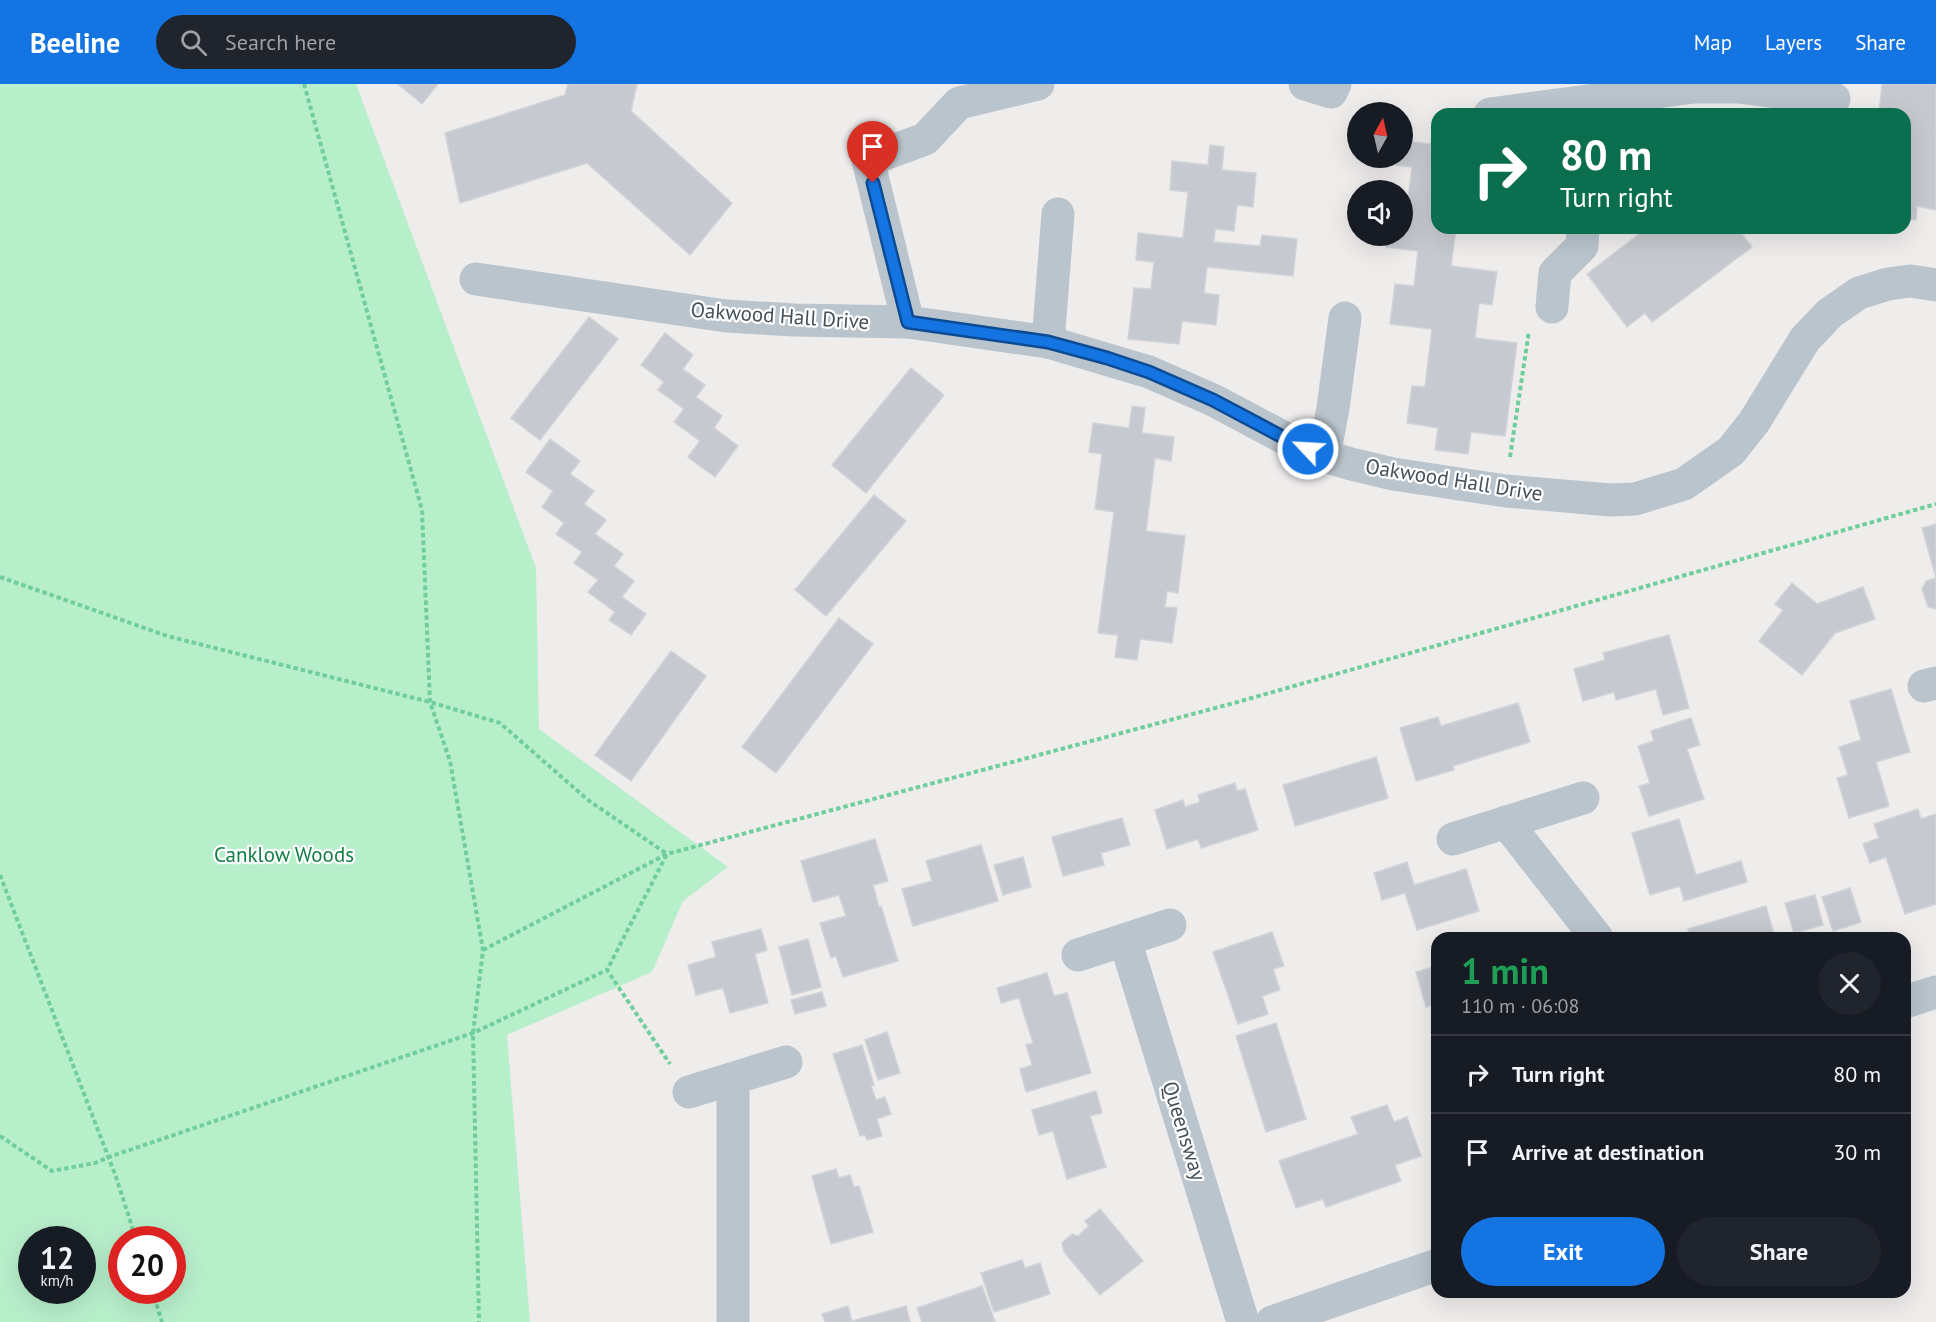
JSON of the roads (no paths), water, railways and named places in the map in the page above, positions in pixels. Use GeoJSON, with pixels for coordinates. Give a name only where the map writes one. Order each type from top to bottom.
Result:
{"type":"FeatureCollection","features":[{"type":"Feature","properties":{"kind":"street"},"geometry":{"type":"LineString","coordinates":[[908,322],[868,160],[925,139],[959,103],[1038,84]]}},
{"type":"Feature","properties":{"kind":"street"},"geometry":{"type":"LineString","coordinates":[[1305,84],[1331,92],[1335,84]]}},
{"type":"Feature","properties":{"kind":"street"},"geometry":{"type":"LineString","coordinates":[[1535,108],[1694,87],[1738,87],[1834,99]]}},
{"type":"Feature","properties":{"kind":"street"},"geometry":{"type":"LineString","coordinates":[[1048,342],[1058,214]]}},
{"type":"Feature","properties":{"kind":"street"},"geometry":{"type":"LineString","coordinates":[[1552,307],[1556,273],[1582,246],[1583,234]]}},
{"type":"Feature","properties":{"kind":"street","name":"Oakwood Hall Drive"},"geometry":{"type":"LineString","coordinates":[[476,279],[726,316],[908,322],[1048,342],[1149,372],[1213,400],[1292,442],[1324,456],[1393,474],[1506,491],[1575,498],[1635,499],[1684,484],[1731,451],[1754,422],[1805,339],[1830,313],[1858,293],[1888,284],[1910,281],[1936,285]]}},
{"type":"Feature","properties":{"kind":"street"},"geometry":{"type":"LineString","coordinates":[[1324,456],[1345,318]]}},
{"type":"Feature","properties":{"kind":"street"},"geometry":{"type":"LineString","coordinates":[[1453,839],[1583,798]]}},
{"type":"Feature","properties":{"kind":"street"},"geometry":{"type":"LineString","coordinates":[[1506,822],[1592,932]]}},
{"type":"Feature","properties":{"kind":"street"},"geometry":{"type":"LineString","coordinates":[[1078,955],[1170,926]]}},
{"type":"Feature","properties":{"kind":"street","name":"Queensway"},"geometry":{"type":"LineString","coordinates":[[1125,940],[1243,1322]]}},
{"type":"Feature","properties":{"kind":"street"},"geometry":{"type":"LineString","coordinates":[[1911,1000],[1936,992]]}},
{"type":"Feature","properties":{"kind":"street"},"geometry":{"type":"LineString","coordinates":[[688,1092],[786,1062]]}},
{"type":"Feature","properties":{"kind":"street"},"geometry":{"type":"LineString","coordinates":[[732,1079],[733,1322]]}},
{"type":"Feature","properties":{"kind":"street"},"geometry":{"type":"LineString","coordinates":[[1272,1322],[1431,1267]]}},
{"type":"Feature","properties":{"kind":"park label","name":"Canklow Woods"},"geometry":{"type":"Point","coordinates":[284,855]}}]}
